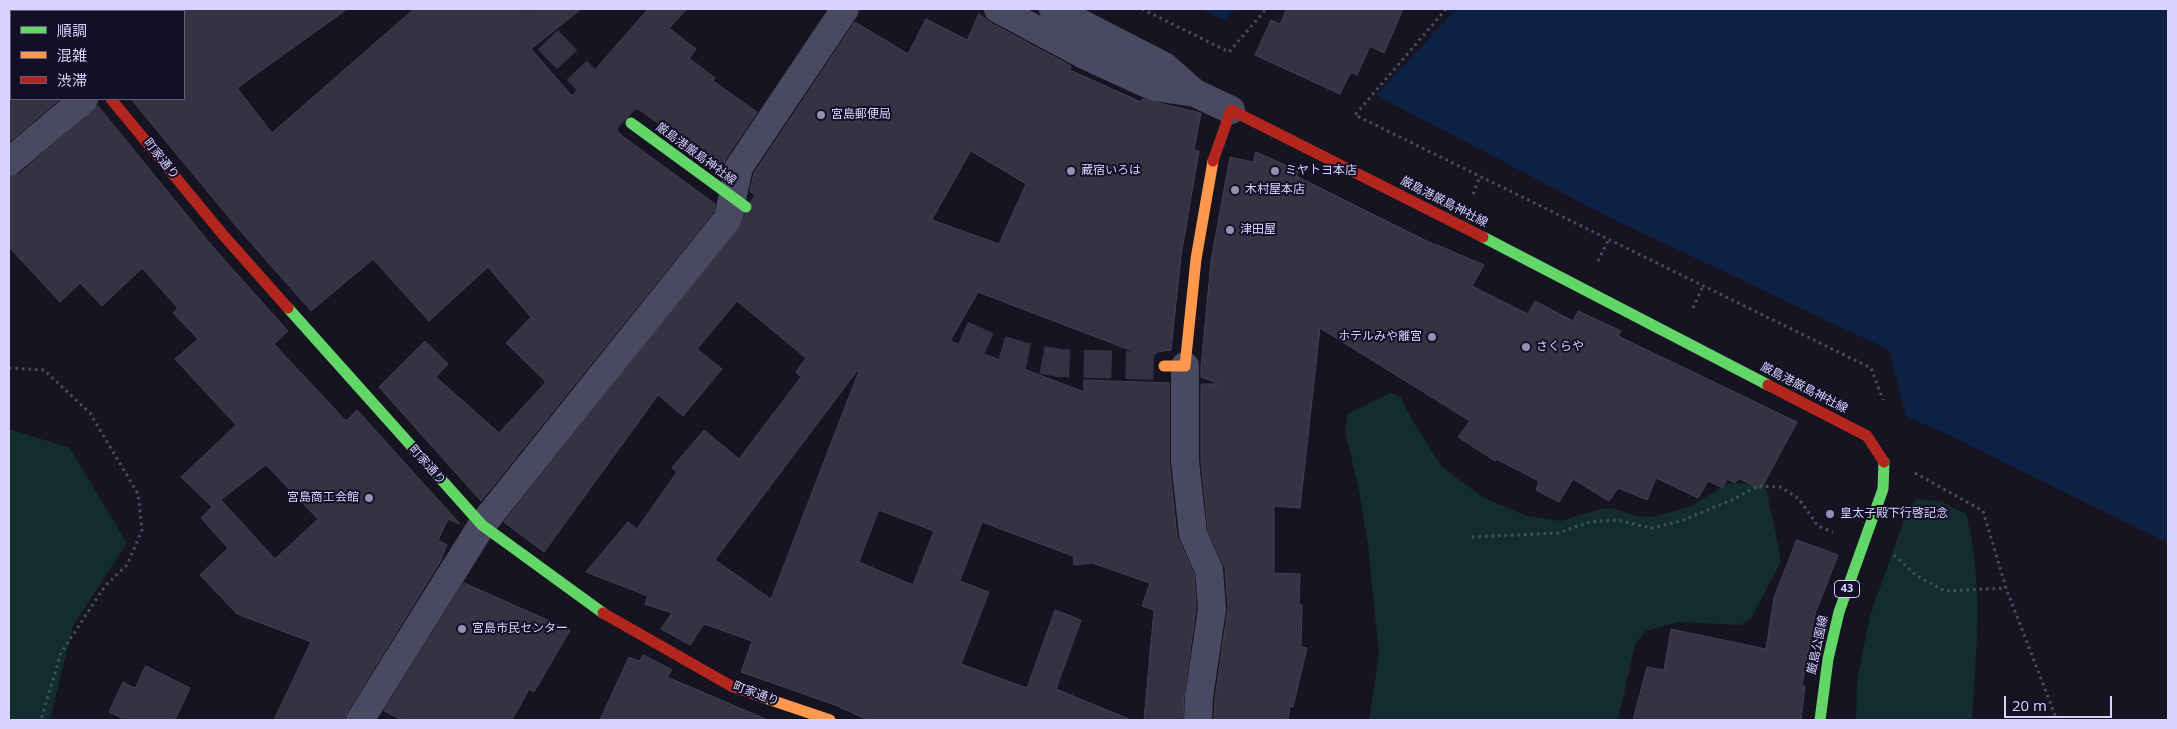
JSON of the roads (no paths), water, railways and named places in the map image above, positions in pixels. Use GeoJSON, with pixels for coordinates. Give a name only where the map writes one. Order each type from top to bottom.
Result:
{"type":"FeatureCollection","features":[{"type":"Feature","properties":{"kind":"main road","name":"町家通り"},"geometry":{"type":"LineString","coordinates":[[112,100],[224,236],[482,525],[578,597],[618,623],[731,686],[830,720]]}},
{"type":"Feature","properties":{"kind":"main road","name":"厳島港厳島神社線"},"geometry":{"type":"LineString","coordinates":[[1230,110],[1460,224],[1867,436],[1884,462]]}},
{"type":"Feature","properties":{"kind":"main road"},"geometry":{"type":"LineString","coordinates":[[1174,366],[1215,152],[1230,110]]}},
{"type":"Feature","properties":{"kind":"main road","name":"厳島港厳島神社線"},"geometry":{"type":"LineString","coordinates":[[631,123],[740,203]]}},
{"type":"Feature","properties":{"kind":"main road","name":"厳島公園線"},"geometry":{"type":"LineString","coordinates":[[1820,720],[1828,659],[1839,612],[1883,488],[1884,462]]}},
{"type":"Feature","properties":{"kind":"street"},"geometry":{"type":"LineString","coordinates":[[371,716],[482,525],[740,203],[739,167],[845,9]]}},
{"type":"Feature","properties":{"kind":"street"},"geometry":{"type":"LineString","coordinates":[[1000,9],[1084,55],[1154,87],[1195,93]]}},
{"type":"Feature","properties":{"kind":"street"},"geometry":{"type":"LineString","coordinates":[[1053,9],[1164,66],[1195,93],[1230,110]]}},
{"type":"Feature","properties":{"kind":"street"},"geometry":{"type":"LineString","coordinates":[[9,162],[83,100]]}},
{"type":"Feature","properties":{"kind":"street"},"geometry":{"type":"LineString","coordinates":[[1174,366],[1193,534],[1209,570],[1212,609],[1199,697],[1198,720]]}},
{"type":"Feature","properties":{"kind":"water"},"geometry":{"type":"Polygon","coordinates":[[[1200,9],[1234,9],[1224,20],[1200,9]]]}},
{"type":"Feature","properties":{"kind":"water"},"geometry":{"type":"Polygon","coordinates":[[[1456,9],[2168,9],[2168,543],[1945,433],[1906,416],[1889,350],[1609,217],[1376,95],[1456,9]]]}},
{"type":"Feature","properties":{"kind":"tunnel"},"geometry":{"type":"LineString","coordinates":[[519,9],[588,82],[631,123]]}},
{"type":"Feature","properties":{"kind":"tunnel"},"geometry":{"type":"LineString","coordinates":[[746,207],[821,262],[858,284],[894,304],[988,346],[1023,356],[1059,363],[1164,366]]}},
{"type":"Feature","properties":{"kind":"place","name":"宮島郵便局"},"geometry":{"type":"Point","coordinates":[821,115]}},
{"type":"Feature","properties":{"kind":"place","name":"蔵宿いろは"},"geometry":{"type":"Point","coordinates":[1071,171]}},
{"type":"Feature","properties":{"kind":"place","name":"ミヤトヨ本店"},"geometry":{"type":"Point","coordinates":[1275,171]}},
{"type":"Feature","properties":{"kind":"place","name":"木村屋本店"},"geometry":{"type":"Point","coordinates":[1235,190]}},
{"type":"Feature","properties":{"kind":"place","name":"津田屋"},"geometry":{"type":"Point","coordinates":[1230,230]}},
{"type":"Feature","properties":{"kind":"place","name":"ホテルみや離宮"},"geometry":{"type":"Point","coordinates":[1432,337]}},
{"type":"Feature","properties":{"kind":"place","name":"さくらや"},"geometry":{"type":"Point","coordinates":[1526,347]}},
{"type":"Feature","properties":{"kind":"place","name":"宮島商工会館"},"geometry":{"type":"Point","coordinates":[369,498]}},
{"type":"Feature","properties":{"kind":"place","name":"皇太子殿下行啓記念"},"geometry":{"type":"Point","coordinates":[1830,514]}},
{"type":"Feature","properties":{"kind":"place","name":"宮島市民センター"},"geometry":{"type":"Point","coordinates":[462,629]}}]}
